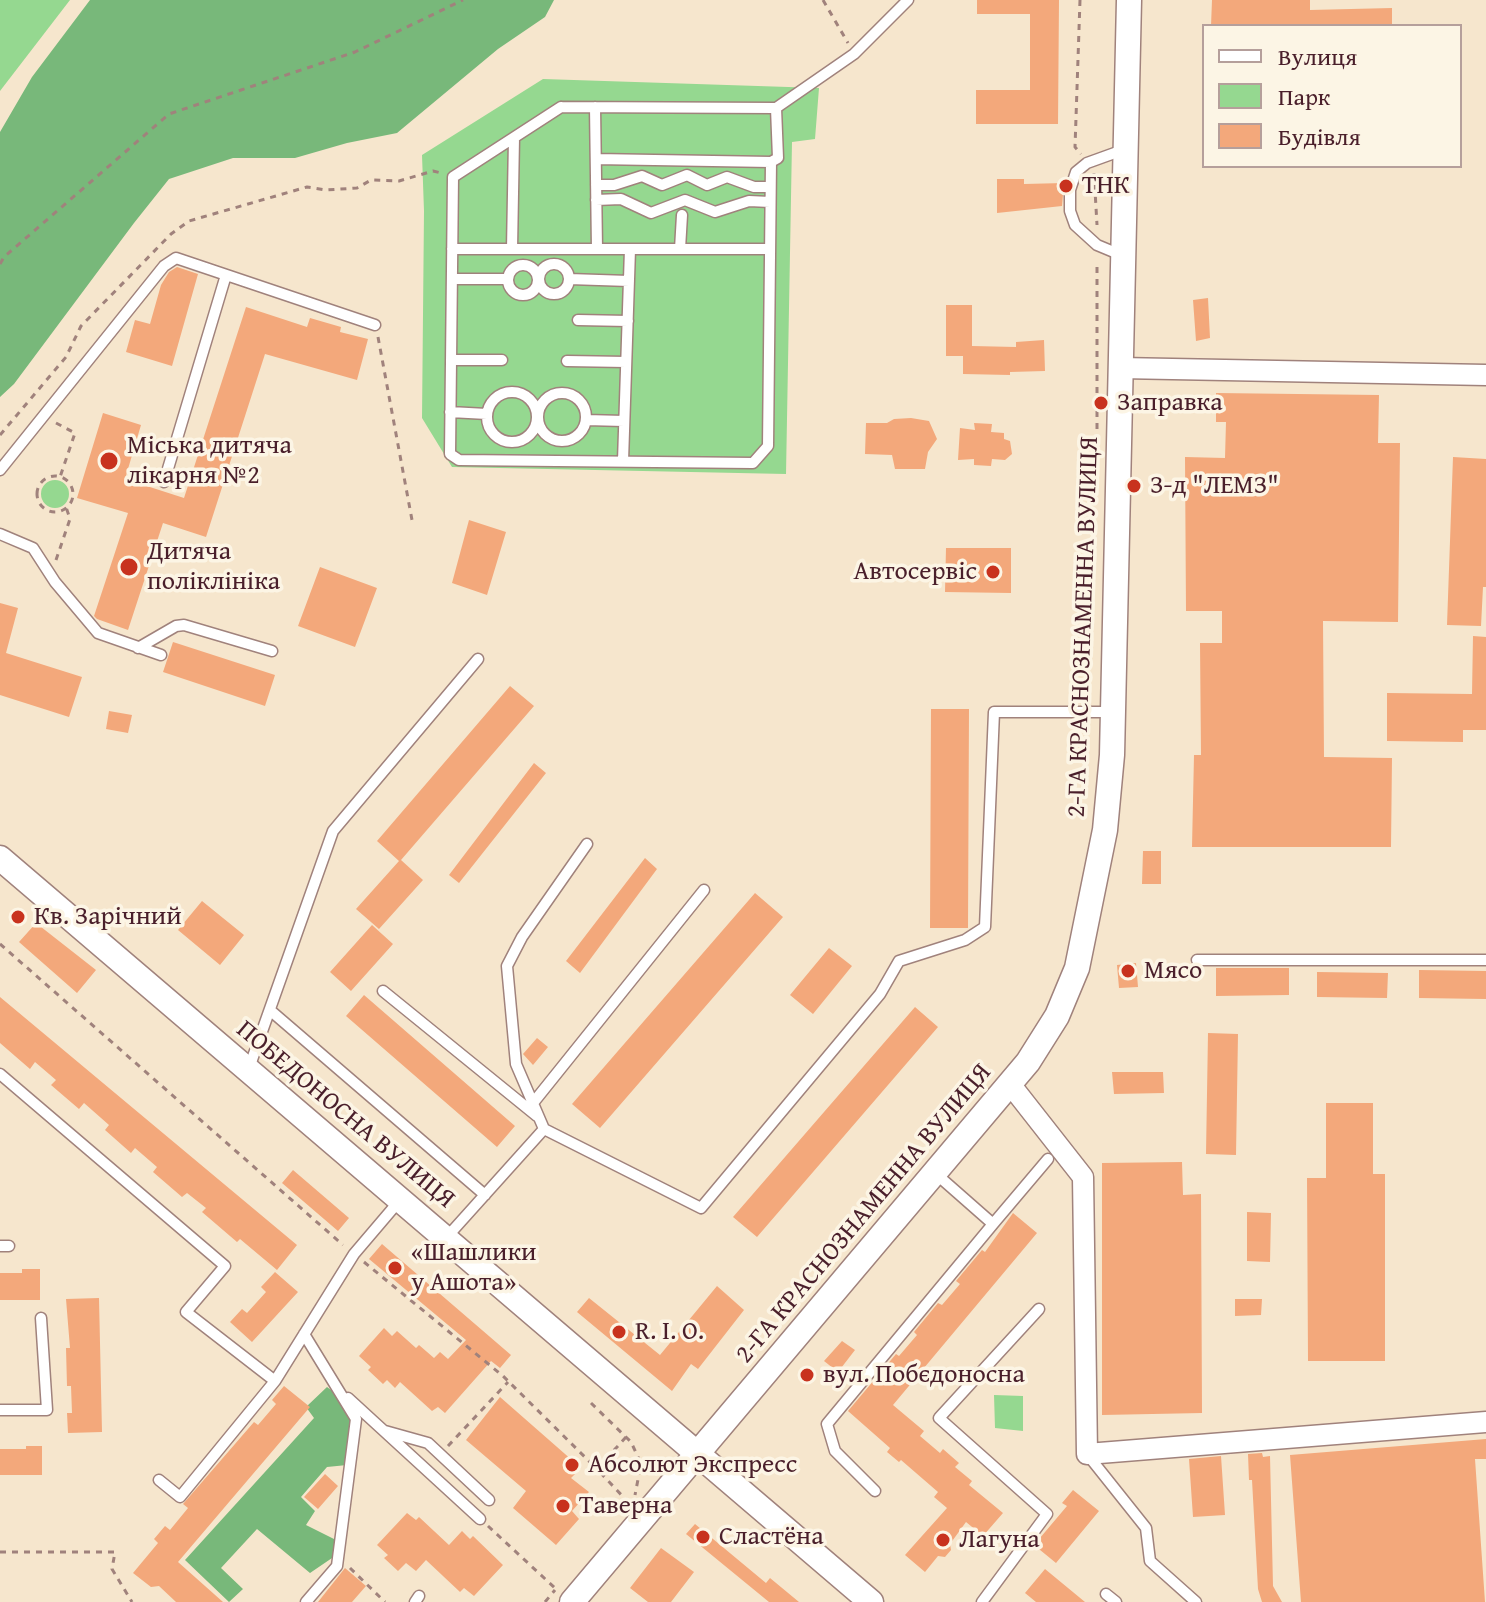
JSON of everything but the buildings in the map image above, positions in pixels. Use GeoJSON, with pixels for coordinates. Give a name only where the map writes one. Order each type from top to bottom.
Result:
{"type":"FeatureCollection","features":[{"type":"Feature","properties":{"kind":"street","name":"2-ГА КРАСНОЗНАМЕННА ВУЛИЦЯ"},"geometry":{"type":"LineString","coordinates":[[581,1598],[1028,1062],[1057,1016],[1077,968],[1105,830],[1112,712],[1129,0]]}},
{"type":"Feature","properties":{"kind":"street"},"geometry":{"type":"LineString","coordinates":[[1120,368],[1486,375]]}},
{"type":"Feature","properties":{"kind":"street","name":"ПОБЕДОНОСНА ВУЛИЦЯ"},"geometry":{"type":"LineString","coordinates":[[0,858],[871,1602]]}},
{"type":"Feature","properties":{"kind":"street"},"geometry":{"type":"LineString","coordinates":[[1010,1084],[1083,1177],[1087,1454],[1486,1422]]}},
{"type":"Feature","properties":{"kind":"lane"},"geometry":{"type":"LineString","coordinates":[[771,162],[768,446],[753,463],[459,460],[450,454],[453,177],[561,107],[776,108],[854,54],[908,0]]}},
{"type":"Feature","properties":{"kind":"lane"},"geometry":{"type":"LineString","coordinates":[[595,107],[597,249]]}},
{"type":"Feature","properties":{"kind":"lane"},"geometry":{"type":"LineString","coordinates":[[596,159],[771,162],[778,158],[776,108]]}},
{"type":"Feature","properties":{"kind":"lane"},"geometry":{"type":"LineString","coordinates":[[512,249],[514,138]]}},
{"type":"Feature","properties":{"kind":"lane"},"geometry":{"type":"LineString","coordinates":[[1123,256],[1097,245],[1075,225],[1070,211],[1070,190],[1076,172],[1087,163],[1125,149]]}},
{"type":"Feature","properties":{"kind":"lane"},"geometry":{"type":"LineString","coordinates":[[596,185],[614,185],[642,176],[662,185],[687,175],[707,185],[727,177],[754,187],[770,187]]}},
{"type":"Feature","properties":{"kind":"lane"},"geometry":{"type":"LineString","coordinates":[[596,200],[621,199],[651,213],[685,200],[715,212],[749,201],[770,202]]}},
{"type":"Feature","properties":{"kind":"lane"},"geometry":{"type":"LineString","coordinates":[[680,249],[682,215]]}},
{"type":"Feature","properties":{"kind":"lane"},"geometry":{"type":"LineString","coordinates":[[452,249],[770,249]]}},
{"type":"Feature","properties":{"kind":"lane"},"geometry":{"type":"LineString","coordinates":[[623,461],[630,249]]}},
{"type":"Feature","properties":{"kind":"lane"},"geometry":{"type":"LineString","coordinates":[[0,470],[164,266],[176,258],[375,325]]}},
{"type":"Feature","properties":{"kind":"lane"},"geometry":{"type":"LineString","coordinates":[[538,278],[536,288],[523,295],[510,289],[507,279],[511,270],[520,264],[530,266],[538,278],[544,291],[553,294],[566,288],[569,279],[566,269],[557,264],[547,265],[538,278]]}},
{"type":"Feature","properties":{"kind":"lane"},"geometry":{"type":"LineString","coordinates":[[164,482],[226,275]]}},
{"type":"Feature","properties":{"kind":"lane"},"geometry":{"type":"LineString","coordinates":[[452,279],[507,279]]}},
{"type":"Feature","properties":{"kind":"lane"},"geometry":{"type":"LineString","coordinates":[[569,279],[629,281]]}},
{"type":"Feature","properties":{"kind":"lane"},"geometry":{"type":"LineString","coordinates":[[578,320],[628,321]]}},
{"type":"Feature","properties":{"kind":"lane"},"geometry":{"type":"LineString","coordinates":[[451,360],[502,360]]}},
{"type":"Feature","properties":{"kind":"lane"},"geometry":{"type":"LineString","coordinates":[[567,361],[626,362]]}},
{"type":"Feature","properties":{"kind":"lane"},"geometry":{"type":"LineString","coordinates":[[537,414],[534,430],[528,437],[512,443],[496,437],[487,414],[494,399],[509,392],[525,395],[531,400],[537,414],[541,430],[554,440],[571,440],[578,435],[586,420],[583,404],[571,394],[564,393],[543,400],[537,414]]}},
{"type":"Feature","properties":{"kind":"lane"},"geometry":{"type":"LineString","coordinates":[[450,412],[487,414]]}},
{"type":"Feature","properties":{"kind":"lane"},"geometry":{"type":"LineString","coordinates":[[586,420],[624,421]]}},
{"type":"Feature","properties":{"kind":"lane"},"geometry":{"type":"LineString","coordinates":[[0,534],[33,548],[55,582],[98,633],[161,655]]}},
{"type":"Feature","properties":{"kind":"lane"},"geometry":{"type":"LineString","coordinates":[[138,648],[176,626],[184,625],[272,651]]}},
{"type":"Feature","properties":{"kind":"lane"},"geometry":{"type":"LineString","coordinates":[[248,1070],[333,831],[478,659]]}},
{"type":"Feature","properties":{"kind":"lane"},"geometry":{"type":"LineString","coordinates":[[383,991],[542,1124],[701,1208],[880,994],[899,961],[965,940],[985,927],[994,712],[1112,712]]}},
{"type":"Feature","properties":{"kind":"lane"},"geometry":{"type":"LineString","coordinates":[[542,1124],[516,1064],[507,966],[522,937],[587,844]]}},
{"type":"Feature","properties":{"kind":"lane"},"geometry":{"type":"LineString","coordinates":[[533,1103],[704,890]]}},
{"type":"Feature","properties":{"kind":"lane"},"geometry":{"type":"LineString","coordinates":[[1197,960],[1486,960]]}},
{"type":"Feature","properties":{"kind":"lane"},"geometry":{"type":"LineString","coordinates":[[271,1011],[485,1195]]}},
{"type":"Feature","properties":{"kind":"lane"},"geometry":{"type":"LineString","coordinates":[[0,1074],[225,1266],[186,1312],[275,1381]]}},
{"type":"Feature","properties":{"kind":"lane"},"geometry":{"type":"LineString","coordinates":[[446,1238],[542,1124]]}},
{"type":"Feature","properties":{"kind":"lane"},"geometry":{"type":"LineString","coordinates":[[875,1491],[835,1451],[827,1424],[1048,1159]]}},
{"type":"Feature","properties":{"kind":"lane"},"geometry":{"type":"LineString","coordinates":[[935,1173],[993,1224]]}},
{"type":"Feature","properties":{"kind":"lane"},"geometry":{"type":"LineString","coordinates":[[159,1480],[180,1497],[275,1381],[354,1254],[400,1200]]}},
{"type":"Feature","properties":{"kind":"lane"},"geometry":{"type":"LineString","coordinates":[[982,1602],[1047,1514],[939,1418],[1039,1309]]}},
{"type":"Feature","properties":{"kind":"lane"},"geometry":{"type":"LineString","coordinates":[[0,1410],[47,1410],[41,1318]]}},
{"type":"Feature","properties":{"kind":"lane"},"geometry":{"type":"LineString","coordinates":[[304,1334],[356,1419],[337,1566],[306,1602]]}},
{"type":"Feature","properties":{"kind":"lane"},"geometry":{"type":"LineString","coordinates":[[338,1388],[480,1519]]}},
{"type":"Feature","properties":{"kind":"lane"},"geometry":{"type":"LineString","coordinates":[[383,1430],[428,1443],[489,1500]]}},
{"type":"Feature","properties":{"kind":"lane"},"geometry":{"type":"LineString","coordinates":[[1087,1454],[1146,1528],[1150,1561],[1196,1602]]}},
{"type":"Feature","properties":{"kind":"lane"},"geometry":{"type":"LineString","coordinates":[[1106,1594],[1116,1602]]}},
{"type":"Feature","properties":{"kind":"path"},"geometry":{"type":"LineString","coordinates":[[0,264],[4,257],[169,114],[355,52],[463,0]]}},
{"type":"Feature","properties":{"kind":"path"},"geometry":{"type":"LineString","coordinates":[[823,0],[854,54]]}},
{"type":"Feature","properties":{"kind":"path"},"geometry":{"type":"LineString","coordinates":[[1080,0],[1075,147],[1097,176],[1097,429]]}},
{"type":"Feature","properties":{"kind":"path"},"geometry":{"type":"LineString","coordinates":[[375,325],[412,520]]}},
{"type":"Feature","properties":{"kind":"path"},"geometry":{"type":"LineString","coordinates":[[43,416],[75,433],[60,477]]}},
{"type":"Feature","properties":{"kind":"path"},"geometry":{"type":"LineString","coordinates":[[60,477],[70,484],[71,501],[66,507],[58,511],[47,510],[39,502],[37,496],[43,480],[60,477]]}},
{"type":"Feature","properties":{"kind":"path"},"geometry":{"type":"LineString","coordinates":[[56,560],[70,519],[66,507]]}},
{"type":"Feature","properties":{"kind":"path"},"geometry":{"type":"LineString","coordinates":[[0,944],[354,1254],[508,1382],[629,1503]]}},
{"type":"Feature","properties":{"kind":"path"},"geometry":{"type":"LineString","coordinates":[[440,1454],[508,1382]]}},
{"type":"Feature","properties":{"kind":"path"},"geometry":{"type":"LineString","coordinates":[[591,1403],[626,1437],[638,1457],[640,1469],[635,1496],[621,1512]]}},
{"type":"Feature","properties":{"kind":"path"},"geometry":{"type":"LineString","coordinates":[[597,1469],[626,1437]]}},
{"type":"Feature","properties":{"kind":"path"},"geometry":{"type":"LineString","coordinates":[[480,1519],[556,1589],[545,1602]]}},
{"type":"Feature","properties":{"kind":"path"},"geometry":{"type":"LineString","coordinates":[[0,1552],[115,1552],[112,1569],[132,1602]]}},
{"type":"Feature","properties":{"kind":"path"},"geometry":{"type":"LineString","coordinates":[[331,1573],[344,1563],[385,1602]]}},
{"type":"Feature","properties":{"kind":"green space"},"geometry":{"type":"Polygon","coordinates":[[[0,0],[70,0],[0,91],[0,0]]]}},
{"type":"Feature","properties":{"kind":"green space"},"geometry":{"type":"Polygon","coordinates":[[[90,0],[554,0],[545,17],[498,49],[397,133],[295,158],[233,158],[169,179],[14,384],[0,397],[0,132],[32,77],[90,0]]]}},
{"type":"Feature","properties":{"kind":"green space"},"geometry":{"type":"Polygon","coordinates":[[[543,79],[819,88],[815,139],[792,142],[786,474],[452,467],[422,418],[422,155],[543,79]]]}},
{"type":"Feature","properties":{"kind":"green space"},"geometry":{"type":"Polygon","coordinates":[[[55,480],[65,484],[69,494],[65,504],[55,508],[45,504],[41,494],[45,484],[55,480]]]}},
{"type":"Feature","properties":{"kind":"green space"},"geometry":{"type":"Polygon","coordinates":[[[327,1387],[338,1395],[354,1419],[347,1465],[327,1467],[301,1497],[315,1511],[306,1525],[336,1540],[335,1556],[310,1573],[257,1529],[221,1568],[243,1589],[229,1602],[185,1560],[314,1418],[306,1407],[327,1387]]]}},
{"type":"Feature","properties":{"kind":"green space"},"geometry":{"type":"Polygon","coordinates":[[[994,1395],[1023,1396],[1023,1431],[995,1428],[994,1395]]]}},
{"type":"Feature","properties":{"kind":"place","name":"ТНК"},"geometry":{"type":"Point","coordinates":[1066,186]}},
{"type":"Feature","properties":{"kind":"place","name":"Заправка"},"geometry":{"type":"Point","coordinates":[1101,403]}},
{"type":"Feature","properties":{"kind":"place","name":"Міська дитяча лікарня №2"},"geometry":{"type":"Point","coordinates":[109,461]}},
{"type":"Feature","properties":{"kind":"place","name":"З-д \"ЛЕМЗ\""},"geometry":{"type":"Point","coordinates":[1134,486]}},
{"type":"Feature","properties":{"kind":"place","name":"Дитяча поліклініка"},"geometry":{"type":"Point","coordinates":[129,567]}},
{"type":"Feature","properties":{"kind":"place","name":"Автосервіс"},"geometry":{"type":"Point","coordinates":[993,572]}},
{"type":"Feature","properties":{"kind":"place","name":"Кв. Зарічний"},"geometry":{"type":"Point","coordinates":[18,917]}},
{"type":"Feature","properties":{"kind":"place","name":"Мясо"},"geometry":{"type":"Point","coordinates":[1128,971]}},
{"type":"Feature","properties":{"kind":"place","name":"«Шашлики у Ашота»"},"geometry":{"type":"Point","coordinates":[395,1268]}},
{"type":"Feature","properties":{"kind":"place","name":"R. I. O."},"geometry":{"type":"Point","coordinates":[619,1332]}},
{"type":"Feature","properties":{"kind":"place","name":"вул. Побєдоносна"},"geometry":{"type":"Point","coordinates":[807,1375]}},
{"type":"Feature","properties":{"kind":"place","name":"Абсолют Экспресс"},"geometry":{"type":"Point","coordinates":[572,1465]}},
{"type":"Feature","properties":{"kind":"place","name":"Таверна"},"geometry":{"type":"Point","coordinates":[563,1506]}},
{"type":"Feature","properties":{"kind":"place","name":"Сластёна"},"geometry":{"type":"Point","coordinates":[703,1537]}},
{"type":"Feature","properties":{"kind":"place","name":"Лагуна"},"geometry":{"type":"Point","coordinates":[943,1540]}}]}
